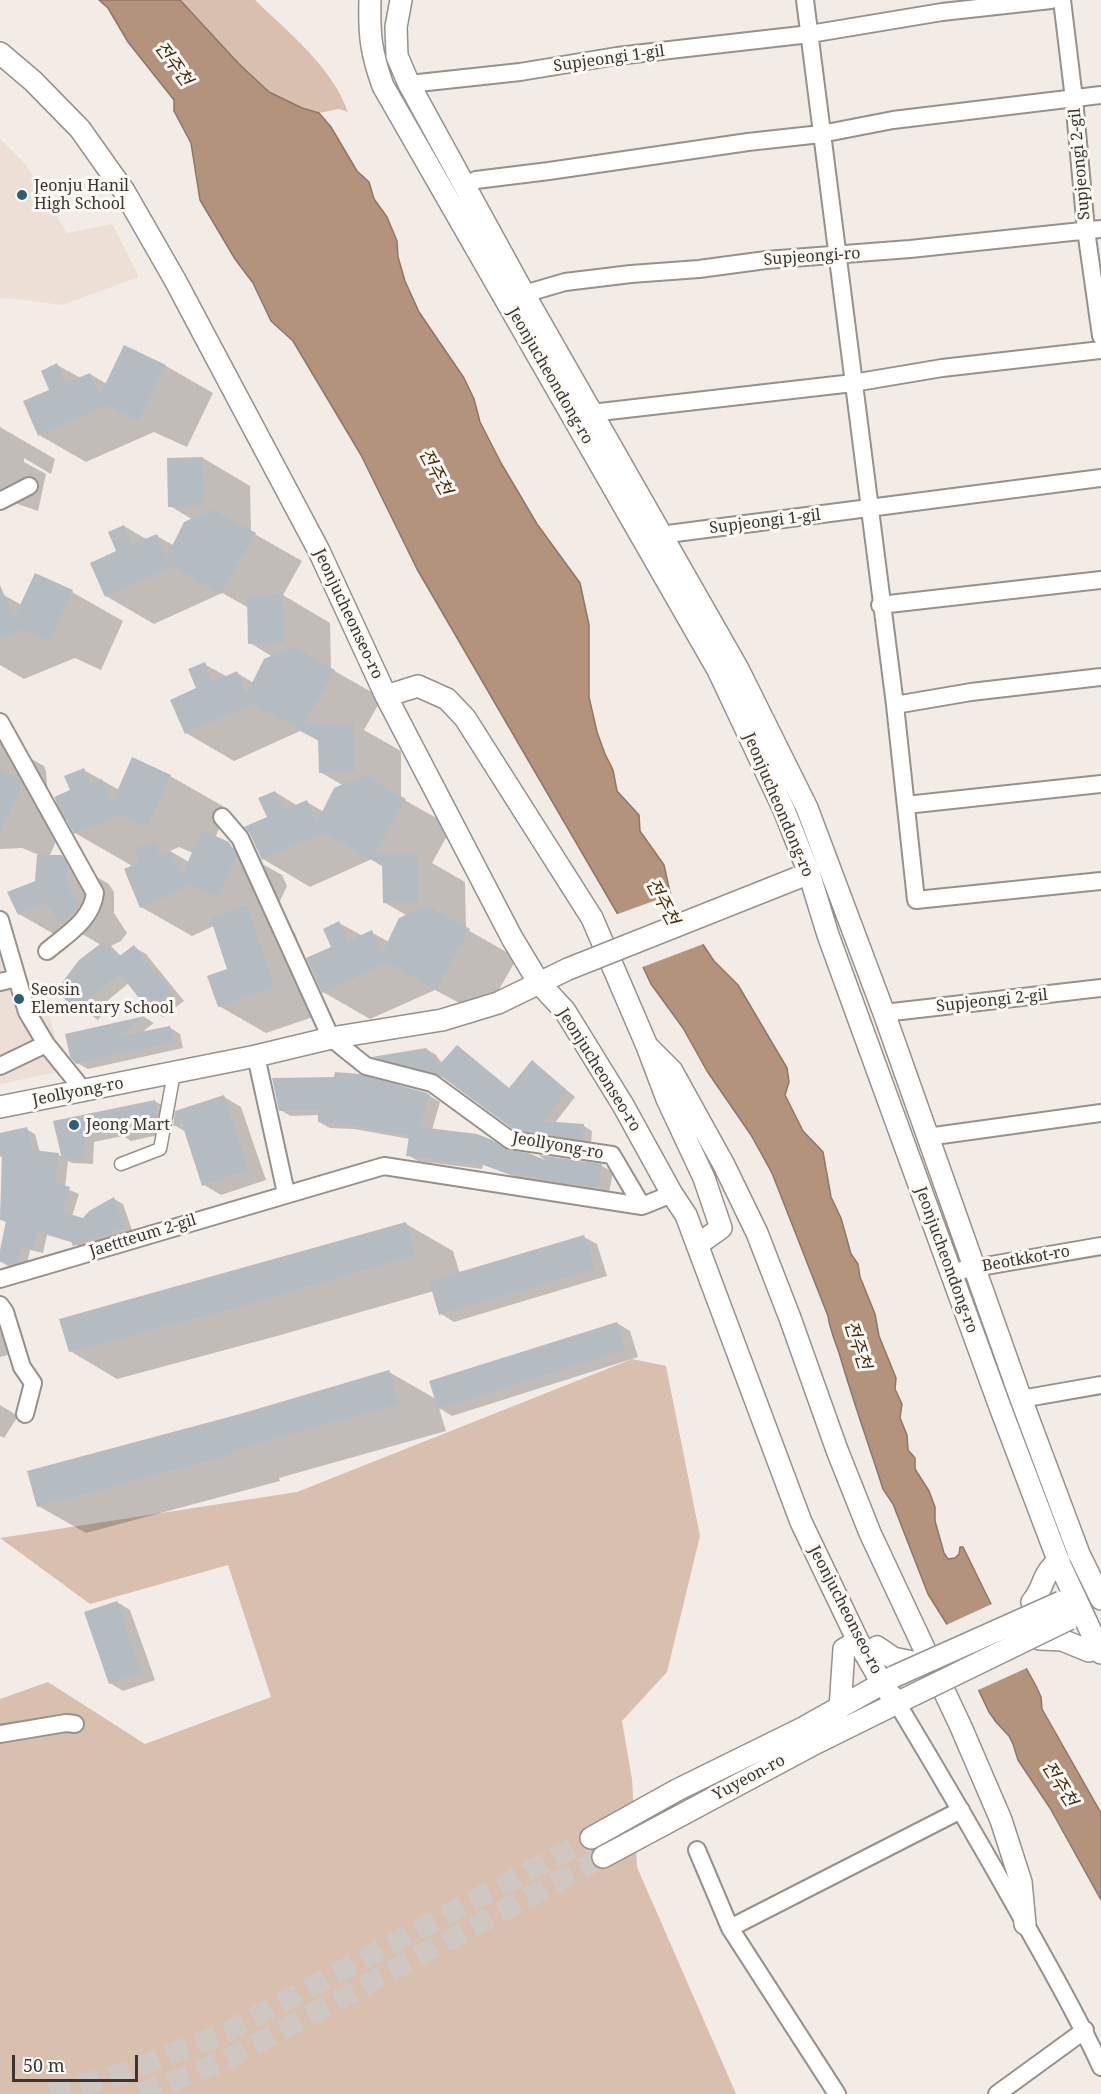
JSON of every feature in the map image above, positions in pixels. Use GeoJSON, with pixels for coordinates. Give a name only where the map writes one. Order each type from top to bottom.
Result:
{"type":"FeatureCollection","features":[{"type":"Feature","properties":{"kind":"street","name":"Jeonjucheondong-ro"},"geometry":{"type":"LineString","coordinates":[[370,0],[369,29],[373,59],[383,86],[718,670],[784,810],[803,876],[828,935],[951,1272],[1053,1565],[1077,1609],[1093,1649]]}},
{"type":"Feature","properties":{"kind":"street","name":"Jeonjucheondong-ro"},"geometry":{"type":"LineString","coordinates":[[400,0],[396,27],[397,56],[408,84],[591,413],[738,669],[807,808],[884,1013],[973,1268],[1078,1554],[1099,1592]]}},
{"type":"Feature","properties":{"kind":"street"},"geometry":{"type":"LineString","coordinates":[[805,0],[880,605],[895,705],[916,900],[1101,881]]}},
{"type":"Feature","properties":{"kind":"street","name":"Supjeongi 1-gil"},"geometry":{"type":"LineString","coordinates":[[408,84],[520,72],[617,56],[810,34],[942,12],[1051,0]]}},
{"type":"Feature","properties":{"kind":"street","name":"Supjeongi 2-gil"},"geometry":{"type":"LineString","coordinates":[[1062,0],[1093,229],[1101,336]]}},
{"type":"Feature","properties":{"kind":"street","name":"Jeonjucheonseo-ro"},"geometry":{"type":"LineString","coordinates":[[0,53],[33,81],[80,129],[124,191],[175,280],[319,551],[386,696],[512,938],[539,983],[565,1011],[623,1105],[672,1194],[687,1215],[801,1522],[866,1647],[901,1701],[1085,2030],[1101,2067]]}},
{"type":"Feature","properties":{"kind":"street","name":"Supjeongi 2-gil"},"geometry":{"type":"LineString","coordinates":[[821,134],[926,116],[1101,94]]}},
{"type":"Feature","properties":{"kind":"street"},"geometry":{"type":"LineString","coordinates":[[464,187],[476,180],[821,134]]}},
{"type":"Feature","properties":{"kind":"street","name":"Supjeongi-ro"},"geometry":{"type":"LineString","coordinates":[[524,294],[565,282],[766,260],[1093,229]]}},
{"type":"Feature","properties":{"kind":"street"},"geometry":{"type":"LineString","coordinates":[[591,413],[853,383],[942,369],[1101,350]]}},
{"type":"Feature","properties":{"kind":"street","name":"Supjeongi 1-gil"},"geometry":{"type":"LineString","coordinates":[[660,535],[1101,478]]}},
{"type":"Feature","properties":{"kind":"street"},"geometry":{"type":"LineString","coordinates":[[0,501],[29,486]]}},
{"type":"Feature","properties":{"kind":"street"},"geometry":{"type":"LineString","coordinates":[[880,605],[1101,580]]}},
{"type":"Feature","properties":{"kind":"street"},"geometry":{"type":"LineString","coordinates":[[895,705],[971,692],[1101,677]]}},
{"type":"Feature","properties":{"kind":"street"},"geometry":{"type":"LineString","coordinates":[[386,696],[418,686],[447,699],[465,718],[592,918],[647,1046],[667,1099],[704,1178],[721,1228],[697,1245]]}},
{"type":"Feature","properties":{"kind":"street"},"geometry":{"type":"LineString","coordinates":[[0,722],[95,893],[94,902],[84,920],[47,951]]}},
{"type":"Feature","properties":{"kind":"street"},"geometry":{"type":"LineString","coordinates":[[906,805],[1101,784]]}},
{"type":"Feature","properties":{"kind":"street"},"geometry":{"type":"LineString","coordinates":[[222,817],[240,838],[331,1038]]}},
{"type":"Feature","properties":{"kind":"street","name":"Jeollyong-ro"},"geometry":{"type":"LineString","coordinates":[[0,1107],[256,1056],[331,1038],[442,1020],[498,1003],[568,969],[829,865]]}},
{"type":"Feature","properties":{"kind":"street"},"geometry":{"type":"LineString","coordinates":[[0,920],[27,1012],[46,1044],[84,1091]]}},
{"type":"Feature","properties":{"kind":"street"},"geometry":{"type":"LineString","coordinates":[[0,982],[17,978]]}},
{"type":"Feature","properties":{"kind":"street","name":"Supjeongi 2-gil"},"geometry":{"type":"LineString","coordinates":[[884,1013],[1101,988]]}},
{"type":"Feature","properties":{"kind":"street","name":"Jeollyong-ro"},"geometry":{"type":"LineString","coordinates":[[331,1038],[366,1066],[432,1083],[510,1140],[612,1155],[642,1206]]}},
{"type":"Feature","properties":{"kind":"street"},"geometry":{"type":"LineString","coordinates":[[0,1066],[46,1044]]}},
{"type":"Feature","properties":{"kind":"street"},"geometry":{"type":"LineString","coordinates":[[647,1046],[672,1071],[724,1165],[757,1233],[870,1533],[961,1726],[1000,1820],[1021,1882],[1025,1924]]}},
{"type":"Feature","properties":{"kind":"street"},"geometry":{"type":"LineString","coordinates":[[256,1056],[286,1193],[384,1166],[642,1206],[672,1194]]}},
{"type":"Feature","properties":{"kind":"street"},"geometry":{"type":"LineString","coordinates":[[122,1164],[160,1149],[174,1073]]}},
{"type":"Feature","properties":{"kind":"street"},"geometry":{"type":"LineString","coordinates":[[927,1137],[1101,1113]]}},
{"type":"Feature","properties":{"kind":"street","name":"Jaettteum 2-gil"},"geometry":{"type":"LineString","coordinates":[[0,1279],[286,1193]]}},
{"type":"Feature","properties":{"kind":"street","name":"Beotkkot-ro"},"geometry":{"type":"LineString","coordinates":[[951,1272],[1101,1246]]}},
{"type":"Feature","properties":{"kind":"street"},"geometry":{"type":"LineString","coordinates":[[0,1305],[5,1312],[22,1366],[33,1383],[25,1414]]}},
{"type":"Feature","properties":{"kind":"street"},"geometry":{"type":"LineString","coordinates":[[1021,1399],[1101,1385]]}},
{"type":"Feature","properties":{"kind":"street"},"geometry":{"type":"LineString","coordinates":[[1037,1612],[1032,1602],[1039,1594],[1053,1565]]}},
{"type":"Feature","properties":{"kind":"street"},"geometry":{"type":"LineString","coordinates":[[1077,1609],[1099,1592]]}},
{"type":"Feature","properties":{"kind":"street","name":"Yuyeon-ro"},"geometry":{"type":"LineString","coordinates":[[591,1838],[677,1790],[840,1708],[888,1680],[1037,1612],[1077,1609]]}},
{"type":"Feature","properties":{"kind":"street","name":"Yuyeon-ro"},"geometry":{"type":"LineString","coordinates":[[603,1857],[816,1743],[1038,1634],[1077,1609]]}},
{"type":"Feature","properties":{"kind":"street"},"geometry":{"type":"LineString","coordinates":[[1038,1634],[1040,1639],[1062,1640],[1093,1649]]}},
{"type":"Feature","properties":{"kind":"street"},"geometry":{"type":"LineString","coordinates":[[840,1708],[844,1649],[866,1647],[892,1658],[922,1664]]}},
{"type":"Feature","properties":{"kind":"street"},"geometry":{"type":"LineString","coordinates":[[0,1734],[66,1723],[75,1724]]}},
{"type":"Feature","properties":{"kind":"street"},"geometry":{"type":"LineString","coordinates":[[730,1928],[961,1810]]}},
{"type":"Feature","properties":{"kind":"street"},"geometry":{"type":"LineString","coordinates":[[697,1850],[730,1928],[837,2094]]}},
{"type":"Feature","properties":{"kind":"street"},"geometry":{"type":"LineString","coordinates":[[997,2094],[1085,2030]]}},
{"type":"Feature","properties":{"kind":"shaded area"},"geometry":{"type":"Polygon","coordinates":[[[180,0],[255,0],[321,65],[332,80],[348,112],[339,109],[319,113],[302,108],[269,92],[239,64],[180,0]]]}},
{"type":"Feature","properties":{"kind":"shaded area","name":"Jeonju Hanil High School"},"geometry":{"type":"Polygon","coordinates":[[[0,139],[26,165],[67,233],[112,224],[139,277],[62,305],[0,299],[0,139]]]}},
{"type":"Feature","properties":{"kind":"shaded area","name":"Seosin Elementary School"},"geometry":{"type":"Polygon","coordinates":[[[0,936],[51,1020],[62,1071],[0,1084],[0,936]]]}},
{"type":"Feature","properties":{"kind":"shaded area"},"geometry":{"type":"Polygon","coordinates":[[[632,1359],[666,1366],[700,1536],[667,1672],[622,1721],[632,1779],[637,1867],[736,2094],[0,2094],[0,1699],[48,1682],[145,1744],[271,1697],[228,1565],[90,1604],[0,1538],[297,1492],[632,1359]]]}},
{"type":"Feature","properties":{"kind":"water","name":"전주천"},"geometry":{"type":"Polygon","coordinates":[[[99,0],[180,0],[239,64],[269,92],[302,108],[319,113],[331,127],[357,171],[369,182],[374,199],[387,217],[397,241],[398,257],[405,281],[419,312],[464,378],[474,399],[480,422],[537,524],[580,583],[589,625],[589,697],[597,732],[613,770],[617,791],[639,815],[640,831],[664,865],[671,897],[714,961],[738,985],[787,1068],[789,1082],[785,1095],[803,1131],[823,1152],[831,1197],[841,1218],[851,1254],[858,1264],[860,1277],[875,1314],[879,1336],[896,1378],[895,1389],[902,1404],[900,1418],[907,1435],[908,1450],[915,1458],[915,1469],[929,1491],[935,1507],[935,1521],[944,1553],[948,1559],[955,1558],[959,1554],[960,1547],[963,1547],[1036,1686],[1041,1697],[1042,1709],[1101,1813],[1101,1900],[1050,1808],[1018,1760],[1009,1736],[989,1712],[948,1626],[928,1594],[893,1504],[883,1489],[828,1316],[772,1173],[751,1135],[707,1071],[683,1028],[651,984],[620,918],[417,569],[361,455],[293,341],[271,321],[253,283],[235,259],[200,200],[191,143],[174,111],[174,100],[128,42],[108,8],[99,0]]]}},
{"type":"Feature","properties":{"kind":"pier"},"geometry":{"type":"Polygon","coordinates":[[[673,894],[706,943],[640,968],[615,915],[673,894]]]}},
{"type":"Feature","properties":{"kind":"pier"},"geometry":{"type":"Polygon","coordinates":[[[994,1603],[1029,1667],[976,1691],[944,1626],[994,1603]]]}},
{"type":"Feature","properties":{"kind":"building"},"geometry":{"type":"Polygon","coordinates":[[[124,345],[166,365],[139,421],[106,406],[38,436],[23,401],[49,390],[41,371],[57,363],[66,383],[90,373],[100,395],[124,345]]]}},
{"type":"Feature","properties":{"kind":"building"},"geometry":{"type":"Polygon","coordinates":[[[203,457],[204,506],[168,507],[167,458],[203,457]]]}},
{"type":"Feature","properties":{"kind":"building"},"geometry":{"type":"Polygon","coordinates":[[[213,509],[256,533],[221,594],[173,567],[105,597],[90,563],[116,551],[108,532],[124,525],[133,544],[157,534],[167,556],[184,522],[213,509]]]}},
{"type":"Feature","properties":{"kind":"building"},"geometry":{"type":"Polygon","coordinates":[[[35,573],[73,590],[50,642],[23,630],[0,639],[0,585],[14,618],[35,573]]]}},
{"type":"Feature","properties":{"kind":"building"},"geometry":{"type":"Polygon","coordinates":[[[283,594],[284,643],[248,644],[247,595],[283,594]]]}},
{"type":"Feature","properties":{"kind":"building"},"geometry":{"type":"Polygon","coordinates":[[[293,646],[335,670],[305,724],[354,723],[355,772],[319,773],[318,740],[253,704],[185,734],[170,700],[196,688],[188,669],[205,662],[213,682],[237,671],[247,693],[264,659],[293,646]]]}},
{"type":"Feature","properties":{"kind":"building"},"geometry":{"type":"Polygon","coordinates":[[[132,757],[171,775],[148,827],[121,815],[74,834],[54,797],[70,790],[64,776],[84,768],[91,784],[102,779],[112,803],[132,757]]]}},
{"type":"Feature","properties":{"kind":"building"},"geometry":{"type":"Polygon","coordinates":[[[0,769],[19,778],[23,784],[0,833],[0,769]]]}},
{"type":"Feature","properties":{"kind":"building"},"geometry":{"type":"Polygon","coordinates":[[[364,775],[406,799],[375,854],[418,853],[419,903],[383,903],[382,866],[324,833],[262,860],[250,834],[244,827],[267,817],[258,798],[275,791],[284,810],[307,800],[317,822],[334,788],[364,775]]]}},
{"type":"Feature","properties":{"kind":"building"},"geometry":{"type":"Polygon","coordinates":[[[202,830],[229,842],[237,856],[218,898],[190,886],[140,908],[124,869],[140,862],[134,849],[154,840],[161,856],[171,852],[182,875],[202,830]]]}},
{"type":"Feature","properties":{"kind":"building"},"geometry":{"type":"Polygon","coordinates":[[[37,855],[62,855],[67,864],[67,885],[80,905],[73,914],[59,922],[45,902],[18,915],[7,892],[35,881],[37,855]]]}},
{"type":"Feature","properties":{"kind":"building"},"geometry":{"type":"Polygon","coordinates":[[[247,904],[275,987],[218,1007],[207,976],[227,969],[210,917],[247,904]]]}},
{"type":"Feature","properties":{"kind":"building"},"geometry":{"type":"Polygon","coordinates":[[[427,905],[470,929],[436,990],[388,963],[322,993],[306,958],[331,947],[323,929],[339,921],[348,941],[372,930],[382,953],[399,918],[427,905]]]}},
{"type":"Feature","properties":{"kind":"building"},"geometry":{"type":"Polygon","coordinates":[[[104,941],[117,958],[134,945],[173,994],[150,1012],[120,974],[90,998],[94,1001],[85,1014],[55,992],[79,960],[104,941]]]}},
{"type":"Feature","properties":{"kind":"building"},"geometry":{"type":"Polygon","coordinates":[[[145,1016],[119,1036],[170,1026],[173,1042],[76,1064],[70,1057],[65,1034],[145,1016]]]}},
{"type":"Feature","properties":{"kind":"building"},"geometry":{"type":"Polygon","coordinates":[[[457,1045],[509,1088],[532,1060],[567,1092],[544,1121],[584,1124],[583,1140],[514,1130],[438,1074],[372,1057],[426,1048],[440,1064],[457,1045]]]}},
{"type":"Feature","properties":{"kind":"building"},"geometry":{"type":"Polygon","coordinates":[[[335,1072],[359,1074],[427,1093],[430,1095],[420,1127],[477,1134],[508,1150],[528,1153],[545,1160],[539,1155],[602,1164],[599,1188],[504,1172],[472,1160],[472,1164],[406,1156],[409,1136],[318,1122],[318,1110],[279,1111],[272,1078],[334,1077],[335,1072]]]}},
{"type":"Feature","properties":{"kind":"building"},"geometry":{"type":"Polygon","coordinates":[[[224,1095],[249,1170],[202,1186],[182,1124],[173,1126],[175,1111],[224,1095]]]}},
{"type":"Feature","properties":{"kind":"building"},"geometry":{"type":"Polygon","coordinates":[[[155,1100],[158,1113],[155,1130],[121,1137],[120,1131],[86,1138],[84,1160],[62,1159],[53,1121],[155,1100]]]}},
{"type":"Feature","properties":{"kind":"building"},"geometry":{"type":"Polygon","coordinates":[[[27,1127],[32,1150],[59,1153],[56,1183],[70,1187],[63,1212],[83,1218],[89,1211],[114,1197],[125,1228],[73,1246],[71,1241],[38,1231],[34,1249],[21,1246],[18,1263],[0,1262],[6,1221],[0,1220],[2,1152],[0,1152],[0,1133],[27,1127]]]}},
{"type":"Feature","properties":{"kind":"building"},"geometry":{"type":"Polygon","coordinates":[[[406,1222],[416,1255],[229,1310],[69,1352],[59,1319],[406,1222]]]}},
{"type":"Feature","properties":{"kind":"building"},"geometry":{"type":"Polygon","coordinates":[[[584,1235],[595,1269],[439,1315],[429,1281],[584,1235]]]}},
{"type":"Feature","properties":{"kind":"building"},"geometry":{"type":"Polygon","coordinates":[[[617,1322],[626,1350],[438,1409],[429,1381],[617,1322]]]}},
{"type":"Feature","properties":{"kind":"building"},"geometry":{"type":"Polygon","coordinates":[[[389,1370],[399,1404],[233,1451],[233,1454],[37,1507],[27,1471],[240,1414],[389,1370]]]}},
{"type":"Feature","properties":{"kind":"building"},"geometry":{"type":"Polygon","coordinates":[[[117,1601],[142,1673],[109,1684],[84,1612],[117,1601]]]}},
{"type":"Feature","properties":{"kind":"tunnel"},"geometry":{"type":"LineString","coordinates":[[50,2094],[123,2073],[226,2032],[591,1838]]}},
{"type":"Feature","properties":{"kind":"tunnel"},"geometry":{"type":"LineString","coordinates":[[140,2094],[226,2060],[603,1857]]}},
{"type":"Feature","properties":{"kind":"place","name":"Jeonju Hanil High School"},"geometry":{"type":"Point","coordinates":[22,195]}},
{"type":"Feature","properties":{"kind":"place","name":"Seosin Elementary School"},"geometry":{"type":"Point","coordinates":[19,999]}},
{"type":"Feature","properties":{"kind":"place","name":"Jeong Mart"},"geometry":{"type":"Point","coordinates":[74,1125]}}]}
